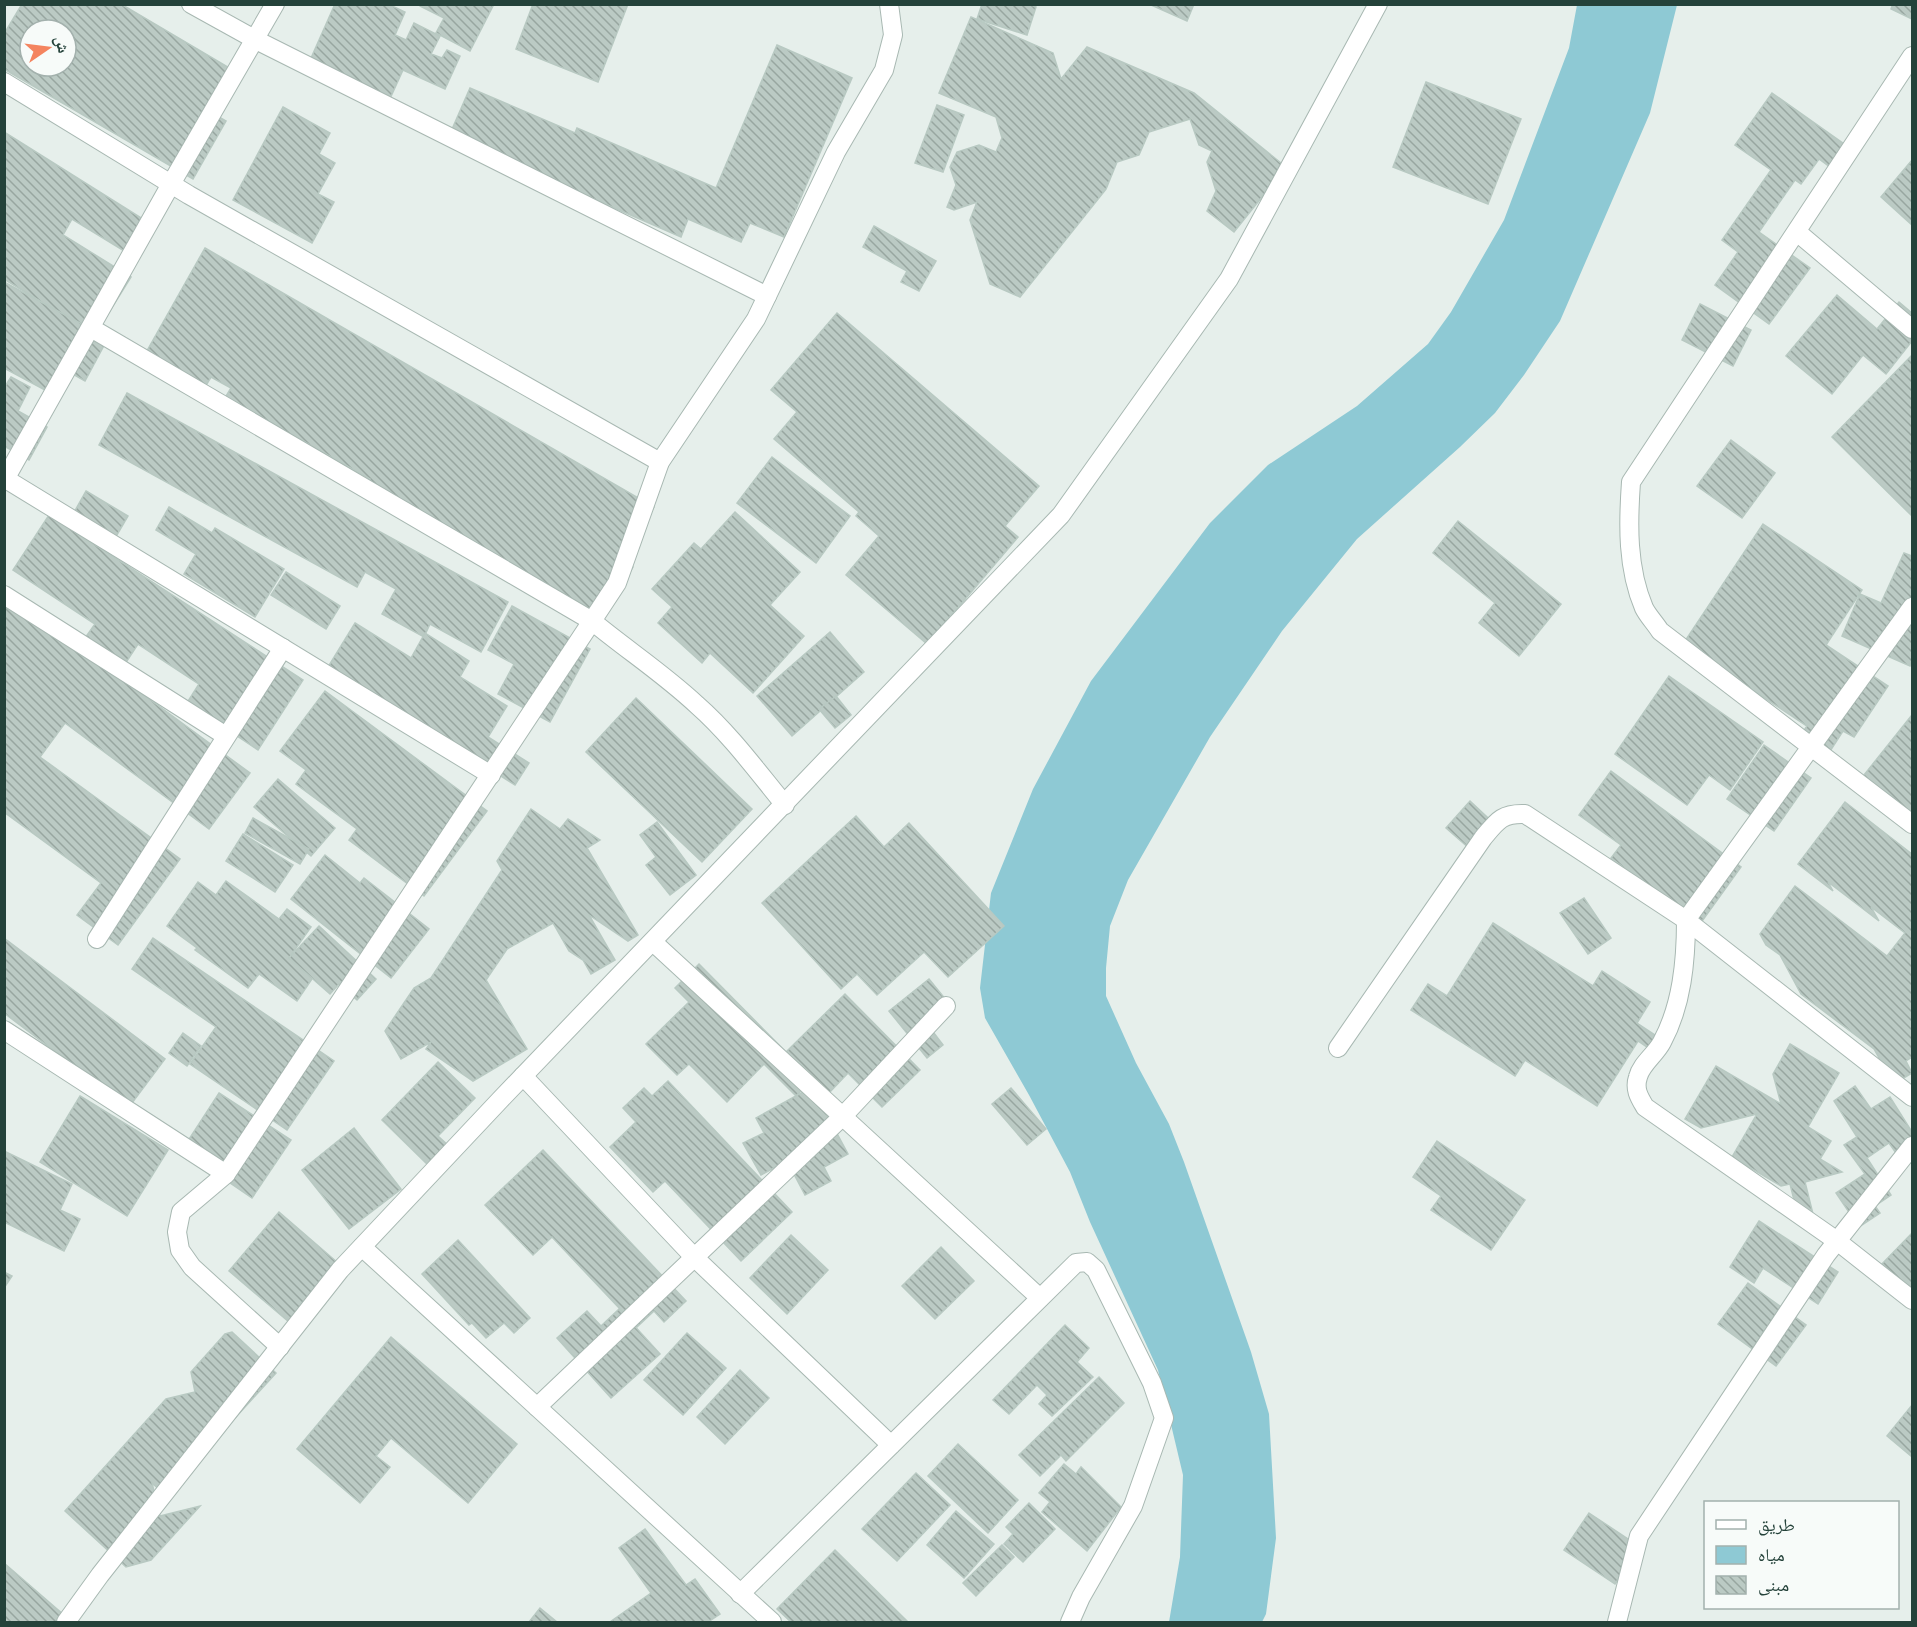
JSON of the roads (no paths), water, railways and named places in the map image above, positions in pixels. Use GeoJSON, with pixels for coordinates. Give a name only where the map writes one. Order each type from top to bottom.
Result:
{"type":"FeatureCollection","features":[{"type":"Feature","properties":{"kind":"street"},"geometry":{"type":"LineString","coordinates":[[191,4],[256,40],[767,296]]}},
{"type":"Feature","properties":{"kind":"street"},"geometry":{"type":"LineString","coordinates":[[275,4],[5,480],[491,774]]}},
{"type":"Feature","properties":{"kind":"street"},"geometry":{"type":"LineString","coordinates":[[280,1347],[192,1267],[180,1250],[177,1232],[181,1212],[226,1174],[617,583],[660,462],[756,319],[836,152],[884,70],[892,35],[889,4]]}},
{"type":"Feature","properties":{"kind":"street"},"geometry":{"type":"LineString","coordinates":[[66,1623],[100,1575],[340,1270],[1061,515],[1229,279],[1378,4]]}},
{"type":"Feature","properties":{"kind":"street"},"geometry":{"type":"LineString","coordinates":[[1912,57],[1631,482],[1629,537],[1635,579],[1645,609],[1660,631],[1912,824]]}},
{"type":"Feature","properties":{"kind":"street"},"geometry":{"type":"LineString","coordinates":[[4,82],[171,184],[660,462]]}},
{"type":"Feature","properties":{"kind":"street"},"geometry":{"type":"LineString","coordinates":[[1797,232],[1912,329]]}},
{"type":"Feature","properties":{"kind":"street"},"geometry":{"type":"LineString","coordinates":[[90,328],[592,621],[699,706],[785,805]]}},
{"type":"Feature","properties":{"kind":"street"},"geometry":{"type":"LineString","coordinates":[[4,595],[226,736]]}},
{"type":"Feature","properties":{"kind":"street"},"geometry":{"type":"LineString","coordinates":[[1912,607],[1686,920],[1686,950],[1682,982],[1672,1018],[1661,1044],[1638,1076],[1636,1093],[1645,1107],[1838,1241],[1912,1300]]}},
{"type":"Feature","properties":{"kind":"street"},"geometry":{"type":"LineString","coordinates":[[97,939],[283,648]]}},
{"type":"Feature","properties":{"kind":"street"},"geometry":{"type":"LineString","coordinates":[[1338,1048],[1483,838],[1498,820],[1510,813],[1525,814],[1686,920],[1912,1097]]}},
{"type":"Feature","properties":{"kind":"street"},"geometry":{"type":"LineString","coordinates":[[653,942],[1040,1298]]}},
{"type":"Feature","properties":{"kind":"street"},"geometry":{"type":"LineString","coordinates":[[537,1407],[843,1116],[946,1006]]}},
{"type":"Feature","properties":{"kind":"street"},"geometry":{"type":"LineString","coordinates":[[4,1030],[226,1174]]}},
{"type":"Feature","properties":{"kind":"street"},"geometry":{"type":"LineString","coordinates":[[523,1076],[694,1257],[891,1445]]}},
{"type":"Feature","properties":{"kind":"street"},"geometry":{"type":"LineString","coordinates":[[1617,1623],[1639,1536],[1820,1264],[1912,1146]]}},
{"type":"Feature","properties":{"kind":"street"},"geometry":{"type":"LineString","coordinates":[[362,1247],[772,1623]]}},
{"type":"Feature","properties":{"kind":"street"},"geometry":{"type":"LineString","coordinates":[[740,1593],[1076,1263],[1088,1262],[1096,1270],[1152,1383],[1164,1418],[1133,1506],[1081,1597],[1070,1623]]}},
{"type":"Feature","properties":{"kind":"water"},"geometry":{"type":"Polygon","coordinates":[[[1577,5],[1677,5],[1650,113],[1560,321],[1495,413],[1357,539],[1282,631],[1210,737],[1128,880],[1110,926],[1106,996],[1136,1063],[1169,1124],[1184,1162],[1251,1352],[1269,1414],[1276,1538],[1266,1614],[1262,1622],[1169,1622],[1180,1557],[1183,1475],[1158,1370],[1090,1222],[1070,1172],[985,1018],[980,988],[991,893],[1033,789],[1091,681],[1210,523],[1268,465],[1357,406],[1428,344],[1451,312],[1504,220],[1569,48],[1577,5]]]}}]}
